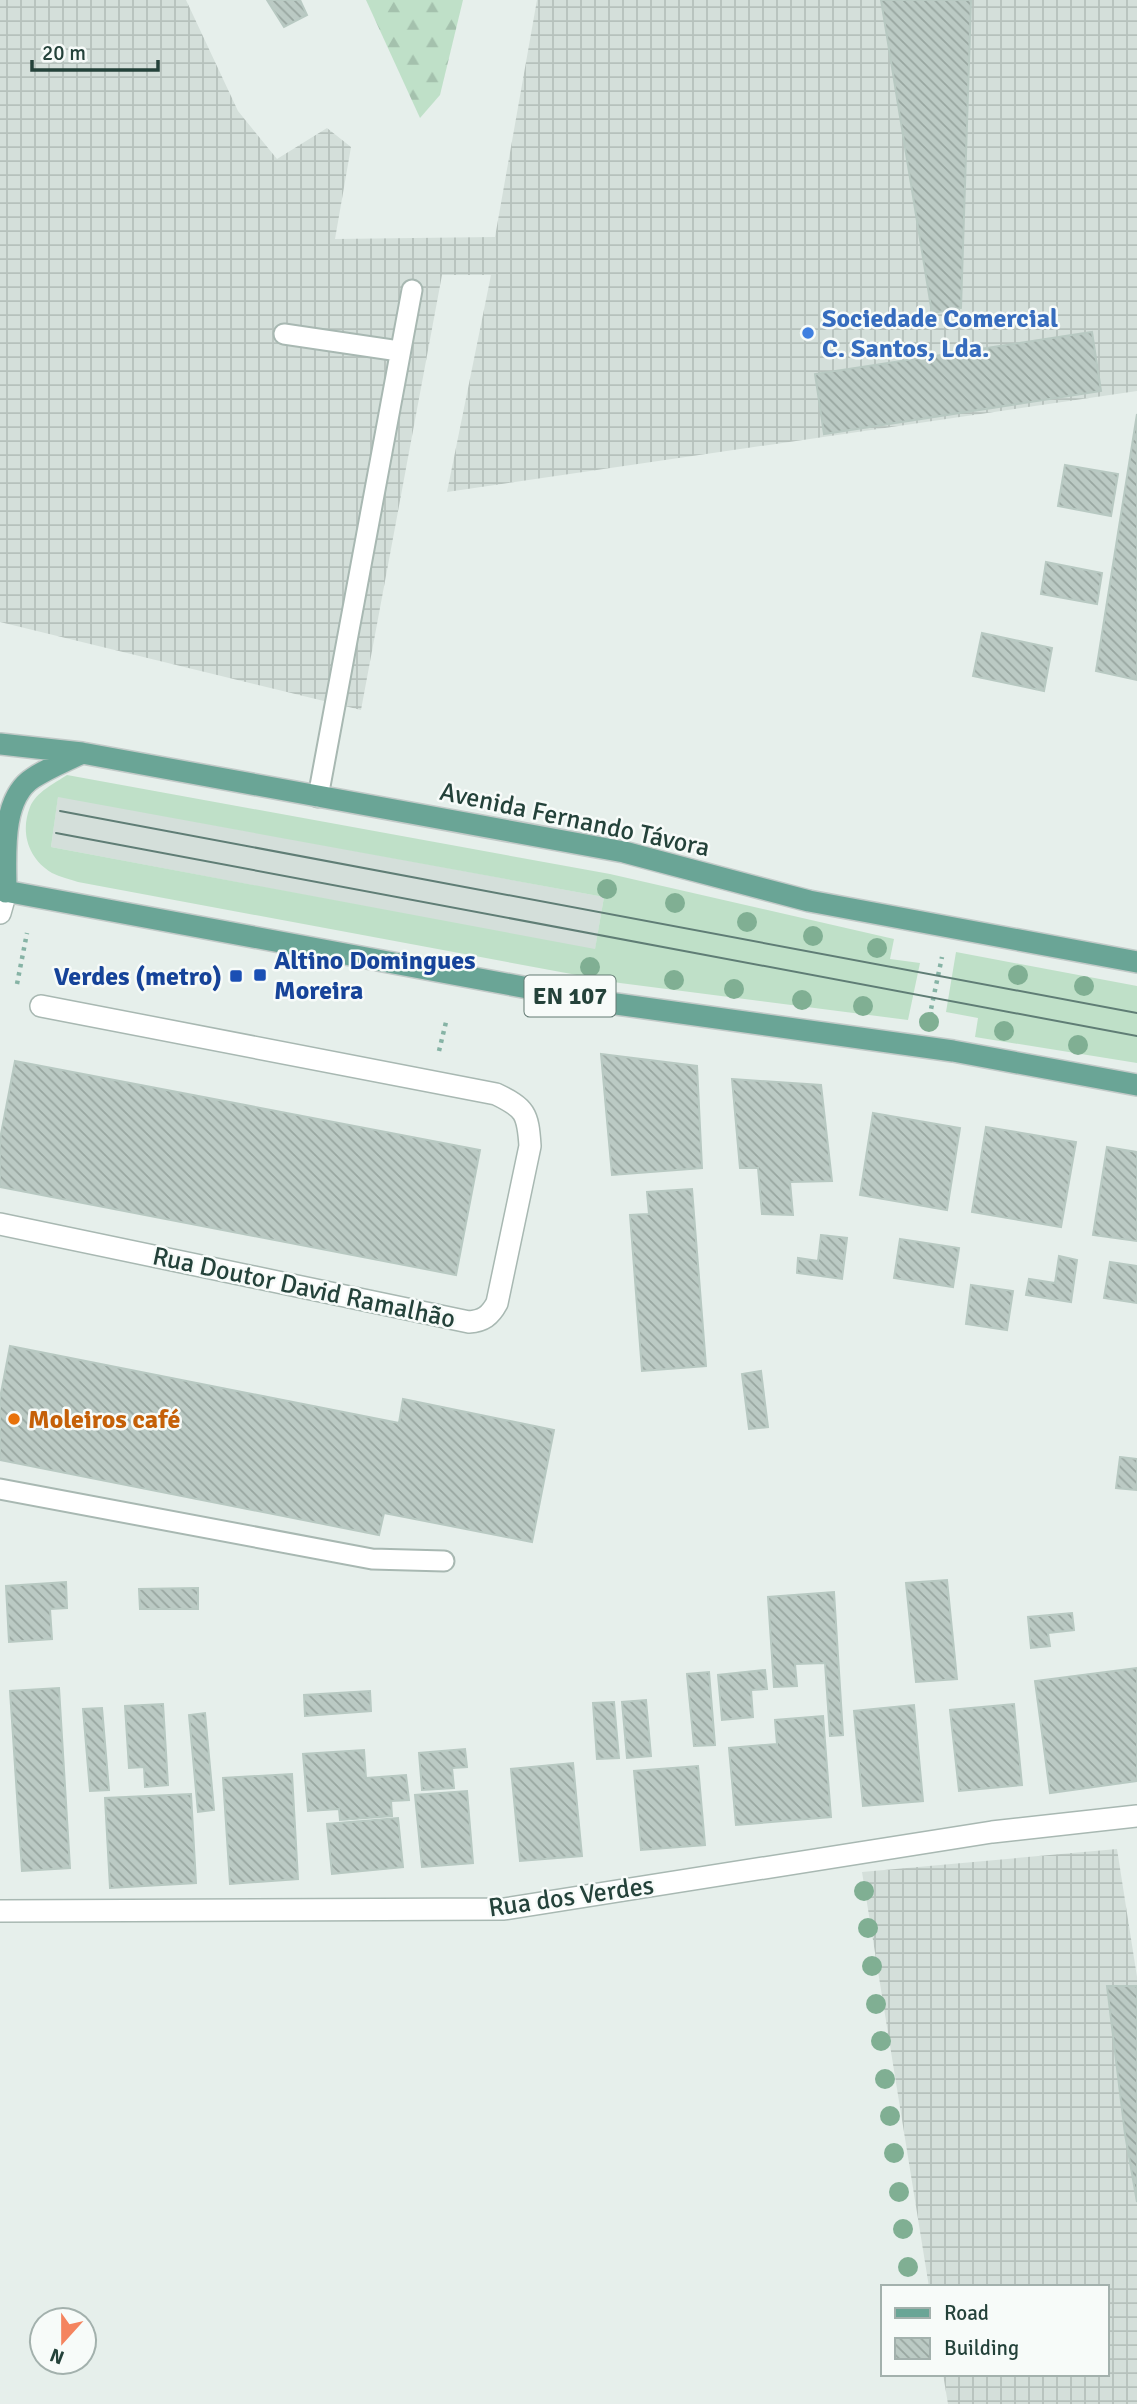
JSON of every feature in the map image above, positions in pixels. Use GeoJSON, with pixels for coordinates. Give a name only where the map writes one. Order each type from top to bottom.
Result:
{"type":"FeatureCollection","features":[{"type":"Feature","properties":{"kind":"main road","name":"Avenida Fernando Távora"},"geometry":{"type":"LineString","coordinates":[[0,744],[82,753],[624,852],[809,901],[1137,962]]}},
{"type":"Feature","properties":{"kind":"main road"},"geometry":{"type":"LineString","coordinates":[[3,891],[8,820],[16,795],[30,779],[82,753]]}},
{"type":"Feature","properties":{"kind":"main road","name":"EN 107"},"geometry":{"type":"LineString","coordinates":[[3,891],[609,1003],[953,1051],[1137,1085]]}},
{"type":"Feature","properties":{"kind":"street"},"geometry":{"type":"LineString","coordinates":[[0,913],[3,891]]}},
{"type":"Feature","properties":{"kind":"street","name":"Rua Doutor David Ramalhão"},"geometry":{"type":"LineString","coordinates":[[0,1224],[469,1322],[482,1321],[497,1303],[530,1146],[529,1122],[517,1104],[496,1094],[41,1006]]}},
{"type":"Feature","properties":{"kind":"street","name":"Rua dos Verdes"},"geometry":{"type":"LineString","coordinates":[[0,1911],[504,1909],[992,1832],[1137,1816]]}},
{"type":"Feature","properties":{"kind":"lane"},"geometry":{"type":"LineString","coordinates":[[318,797],[412,290]]}},
{"type":"Feature","properties":{"kind":"lane"},"geometry":{"type":"LineString","coordinates":[[284,334],[399,351]]}},
{"type":"Feature","properties":{"kind":"lane"},"geometry":{"type":"LineString","coordinates":[[0,1489],[372,1559],[444,1561]]}},
{"type":"Feature","properties":{"kind":"path"},"geometry":{"type":"LineString","coordinates":[[915,922],[909,950],[942,957],[930,1014],[940,1016]]}},
{"type":"Feature","properties":{"kind":"path"},"geometry":{"type":"LineString","coordinates":[[16,992],[27,933]]}},
{"type":"Feature","properties":{"kind":"path"},"geometry":{"type":"LineString","coordinates":[[438,1058],[447,1018]]}},
{"type":"Feature","properties":{"kind":"shaded area","name":"Sociedade Comercial C. Santos, Lda."},"geometry":{"type":"Polygon","coordinates":[[[0,0],[186,0],[238,111],[277,159],[327,128],[351,147],[335,239],[495,237],[537,0],[1137,0],[1137,391],[447,492],[491,275],[442,275],[361,710],[0,622],[0,0]]]}},
{"type":"Feature","properties":{"kind":"shaded area"},"geometry":{"type":"Polygon","coordinates":[[[58,796],[604,897],[595,950],[51,847],[58,796]]]}},
{"type":"Feature","properties":{"kind":"shaded area"},"geometry":{"type":"Polygon","coordinates":[[[1117,1849],[1137,1977],[1137,2404],[948,2404],[943,2376],[1109,2376],[1109,2285],[929,2285],[862,1872],[1117,1849]]]}},
{"type":"Feature","properties":{"kind":"green space"},"geometry":{"type":"Polygon","coordinates":[[[366,0],[463,0],[440,95],[420,118],[366,0]]]}},
{"type":"Feature","properties":{"kind":"green space"},"geometry":{"type":"Polygon","coordinates":[[[67,775],[610,874],[894,939],[890,959],[920,963],[908,1020],[620,983],[78,882],[44,867],[32,853],[26,835],[27,816],[33,802],[41,792],[67,775]],[[58,797],[51,847],[595,949],[604,897],[58,797]]]}},
{"type":"Feature","properties":{"kind":"green space"},"geometry":{"type":"Polygon","coordinates":[[[956,952],[1137,986],[1137,1063],[975,1037],[978,1018],[946,1012],[956,952]]]}},
{"type":"Feature","properties":{"kind":"building"},"geometry":{"type":"Polygon","coordinates":[[[267,0],[300,0],[307,15],[284,27],[267,0]]]}},
{"type":"Feature","properties":{"kind":"building"},"geometry":{"type":"Polygon","coordinates":[[[881,0],[971,0],[961,308],[932,313],[881,0]]]}},
{"type":"Feature","properties":{"kind":"building"},"geometry":{"type":"Polygon","coordinates":[[[1092,332],[1101,391],[824,434],[815,374],[1092,332]]]}},
{"type":"Feature","properties":{"kind":"building"},"geometry":{"type":"Polygon","coordinates":[[[1137,414],[1137,680],[1096,671],[1137,414]]]}},
{"type":"Feature","properties":{"kind":"building"},"geometry":{"type":"Polygon","coordinates":[[[1065,465],[1118,474],[1111,516],[1058,506],[1065,465]]]}},
{"type":"Feature","properties":{"kind":"building"},"geometry":{"type":"Polygon","coordinates":[[[1046,562],[1102,573],[1097,604],[1041,594],[1046,562]]]}},
{"type":"Feature","properties":{"kind":"building"},"geometry":{"type":"Polygon","coordinates":[[[982,633],[1052,648],[1044,691],[973,676],[982,633]]]}},
{"type":"Feature","properties":{"kind":"building"},"geometry":{"type":"Polygon","coordinates":[[[601,1054],[697,1066],[702,1168],[612,1175],[601,1054]]]}},
{"type":"Feature","properties":{"kind":"building"},"geometry":{"type":"Polygon","coordinates":[[[15,1061],[480,1150],[456,1275],[0,1187],[0,1139],[15,1061]]]}},
{"type":"Feature","properties":{"kind":"building"},"geometry":{"type":"Polygon","coordinates":[[[732,1079],[821,1085],[832,1181],[790,1182],[793,1215],[762,1214],[758,1168],[740,1168],[732,1079]]]}},
{"type":"Feature","properties":{"kind":"building"},"geometry":{"type":"Polygon","coordinates":[[[873,1113],[960,1128],[947,1210],[860,1195],[873,1113]]]}},
{"type":"Feature","properties":{"kind":"building"},"geometry":{"type":"Polygon","coordinates":[[[986,1127],[1076,1142],[1061,1227],[972,1212],[986,1127]]]}},
{"type":"Feature","properties":{"kind":"building"},"geometry":{"type":"Polygon","coordinates":[[[1107,1147],[1137,1152],[1137,1241],[1093,1235],[1107,1147]]]}},
{"type":"Feature","properties":{"kind":"building"},"geometry":{"type":"Polygon","coordinates":[[[692,1189],[706,1366],[642,1371],[630,1215],[649,1214],[647,1192],[692,1189]]]}},
{"type":"Feature","properties":{"kind":"building"},"geometry":{"type":"Polygon","coordinates":[[[821,1235],[847,1238],[842,1279],[797,1273],[798,1258],[818,1261],[821,1235]]]}},
{"type":"Feature","properties":{"kind":"building"},"geometry":{"type":"Polygon","coordinates":[[[900,1239],[959,1248],[953,1287],[894,1278],[900,1239]]]}},
{"type":"Feature","properties":{"kind":"building"},"geometry":{"type":"Polygon","coordinates":[[[1059,1256],[1077,1260],[1071,1302],[1026,1295],[1029,1279],[1055,1283],[1059,1256]]]}},
{"type":"Feature","properties":{"kind":"building"},"geometry":{"type":"Polygon","coordinates":[[[1110,1262],[1137,1266],[1137,1303],[1104,1298],[1110,1262]]]}},
{"type":"Feature","properties":{"kind":"building"},"geometry":{"type":"Polygon","coordinates":[[[971,1285],[1013,1291],[1007,1330],[966,1324],[971,1285]]]}},
{"type":"Feature","properties":{"kind":"building"},"geometry":{"type":"Polygon","coordinates":[[[10,1346],[399,1423],[403,1399],[554,1430],[532,1542],[384,1513],[379,1535],[0,1460],[0,1398],[10,1346]]]}},
{"type":"Feature","properties":{"kind":"building"},"geometry":{"type":"Polygon","coordinates":[[[761,1371],[768,1427],[749,1429],[742,1374],[761,1371]]]}},
{"type":"Feature","properties":{"kind":"building"},"geometry":{"type":"Polygon","coordinates":[[[1120,1457],[1137,1459],[1137,1490],[1116,1488],[1120,1457]]]}},
{"type":"Feature","properties":{"kind":"building"},"geometry":{"type":"Polygon","coordinates":[[[947,1580],[957,1679],[916,1682],[906,1583],[947,1580]]]}},
{"type":"Feature","properties":{"kind":"building"},"geometry":{"type":"Polygon","coordinates":[[[66,1582],[67,1608],[50,1609],[52,1639],[9,1642],[6,1586],[66,1582]]]}},
{"type":"Feature","properties":{"kind":"building"},"geometry":{"type":"Polygon","coordinates":[[[198,1588],[198,1609],[140,1609],[139,1589],[198,1588]]]}},
{"type":"Feature","properties":{"kind":"building"},"geometry":{"type":"Polygon","coordinates":[[[834,1592],[843,1735],[830,1736],[825,1663],[795,1664],[797,1686],[774,1687],[768,1597],[834,1592]]]}},
{"type":"Feature","properties":{"kind":"building"},"geometry":{"type":"Polygon","coordinates":[[[1072,1613],[1074,1630],[1048,1633],[1050,1646],[1031,1648],[1028,1617],[1072,1613]]]}},
{"type":"Feature","properties":{"kind":"building"},"geometry":{"type":"Polygon","coordinates":[[[1137,1668],[1137,1781],[1050,1793],[1035,1681],[1137,1668]]]}},
{"type":"Feature","properties":{"kind":"building"},"geometry":{"type":"Polygon","coordinates":[[[765,1670],[767,1689],[751,1690],[753,1717],[722,1720],[718,1675],[765,1670]]]}},
{"type":"Feature","properties":{"kind":"building"},"geometry":{"type":"Polygon","coordinates":[[[709,1672],[715,1745],[694,1746],[687,1674],[709,1672]]]}},
{"type":"Feature","properties":{"kind":"building"},"geometry":{"type":"Polygon","coordinates":[[[59,1688],[70,1868],[22,1871],[10,1691],[59,1688]]]}},
{"type":"Feature","properties":{"kind":"building"},"geometry":{"type":"Polygon","coordinates":[[[370,1691],[371,1711],[305,1716],[304,1695],[370,1691]]]}},
{"type":"Feature","properties":{"kind":"building"},"geometry":{"type":"Polygon","coordinates":[[[646,1700],[651,1756],[627,1758],[622,1702],[646,1700]]]}},
{"type":"Feature","properties":{"kind":"building"},"geometry":{"type":"Polygon","coordinates":[[[614,1702],[619,1758],[597,1759],[593,1703],[614,1702]]]}},
{"type":"Feature","properties":{"kind":"building"},"geometry":{"type":"Polygon","coordinates":[[[163,1704],[168,1785],[145,1787],[144,1767],[129,1768],[125,1706],[163,1704]]]}},
{"type":"Feature","properties":{"kind":"building"},"geometry":{"type":"Polygon","coordinates":[[[1014,1704],[1022,1785],[959,1791],[950,1710],[1014,1704]]]}},
{"type":"Feature","properties":{"kind":"building"},"geometry":{"type":"Polygon","coordinates":[[[914,1705],[923,1801],[863,1806],[854,1711],[914,1705]]]}},
{"type":"Feature","properties":{"kind":"building"},"geometry":{"type":"Polygon","coordinates":[[[102,1708],[109,1790],[90,1791],[83,1709],[102,1708]]]}},
{"type":"Feature","properties":{"kind":"building"},"geometry":{"type":"Polygon","coordinates":[[[205,1713],[214,1810],[198,1812],[189,1715],[205,1713]]]}},
{"type":"Feature","properties":{"kind":"building"},"geometry":{"type":"Polygon","coordinates":[[[823,1716],[831,1817],[736,1825],[729,1748],[777,1744],[775,1720],[823,1716]]]}},
{"type":"Feature","properties":{"kind":"building"},"geometry":{"type":"Polygon","coordinates":[[[465,1749],[467,1767],[452,1768],[454,1788],[422,1790],[419,1753],[465,1749]]]}},
{"type":"Feature","properties":{"kind":"building"},"geometry":{"type":"Polygon","coordinates":[[[364,1750],[366,1778],[406,1775],[409,1800],[391,1801],[392,1816],[340,1820],[339,1809],[308,1811],[303,1754],[364,1750]]]}},
{"type":"Feature","properties":{"kind":"building"},"geometry":{"type":"Polygon","coordinates":[[[573,1763],[582,1856],[520,1861],[511,1769],[573,1763]]]}},
{"type":"Feature","properties":{"kind":"building"},"geometry":{"type":"Polygon","coordinates":[[[698,1766],[705,1845],[641,1850],[634,1771],[698,1766]]]}},
{"type":"Feature","properties":{"kind":"building"},"geometry":{"type":"Polygon","coordinates":[[[292,1774],[298,1879],[230,1884],[223,1778],[292,1774]]]}},
{"type":"Feature","properties":{"kind":"building"},"geometry":{"type":"Polygon","coordinates":[[[467,1791],[473,1863],[422,1867],[415,1795],[467,1791]]]}},
{"type":"Feature","properties":{"kind":"building"},"geometry":{"type":"Polygon","coordinates":[[[191,1794],[196,1883],[110,1888],[105,1798],[191,1794]]]}},
{"type":"Feature","properties":{"kind":"building"},"geometry":{"type":"Polygon","coordinates":[[[398,1818],[403,1867],[332,1874],[327,1824],[398,1818]]]}},
{"type":"Feature","properties":{"kind":"building"},"geometry":{"type":"Polygon","coordinates":[[[1107,1986],[1137,1986],[1137,2202],[1125,2134],[1107,1986]]]}},
{"type":"Feature","properties":{"kind":"tram line"},"geometry":{"type":"LineString","coordinates":[[60,811],[1137,1013]]}},
{"type":"Feature","properties":{"kind":"tram line"},"geometry":{"type":"LineString","coordinates":[[56,833],[1137,1036]]}},
{"type":"Feature","properties":{"kind":"place","name":"Sociedade Comercial C. Santos, Lda."},"geometry":{"type":"Point","coordinates":[808,333]}},
{"type":"Feature","properties":{"kind":"place","name":"Altino Domingues Moreira"},"geometry":{"type":"Point","coordinates":[260,975]}},
{"type":"Feature","properties":{"kind":"place","name":"Verdes (metro)"},"geometry":{"type":"Point","coordinates":[236,976]}},
{"type":"Feature","properties":{"kind":"place","name":"Moleiros café"},"geometry":{"type":"Point","coordinates":[14,1419]}}]}
